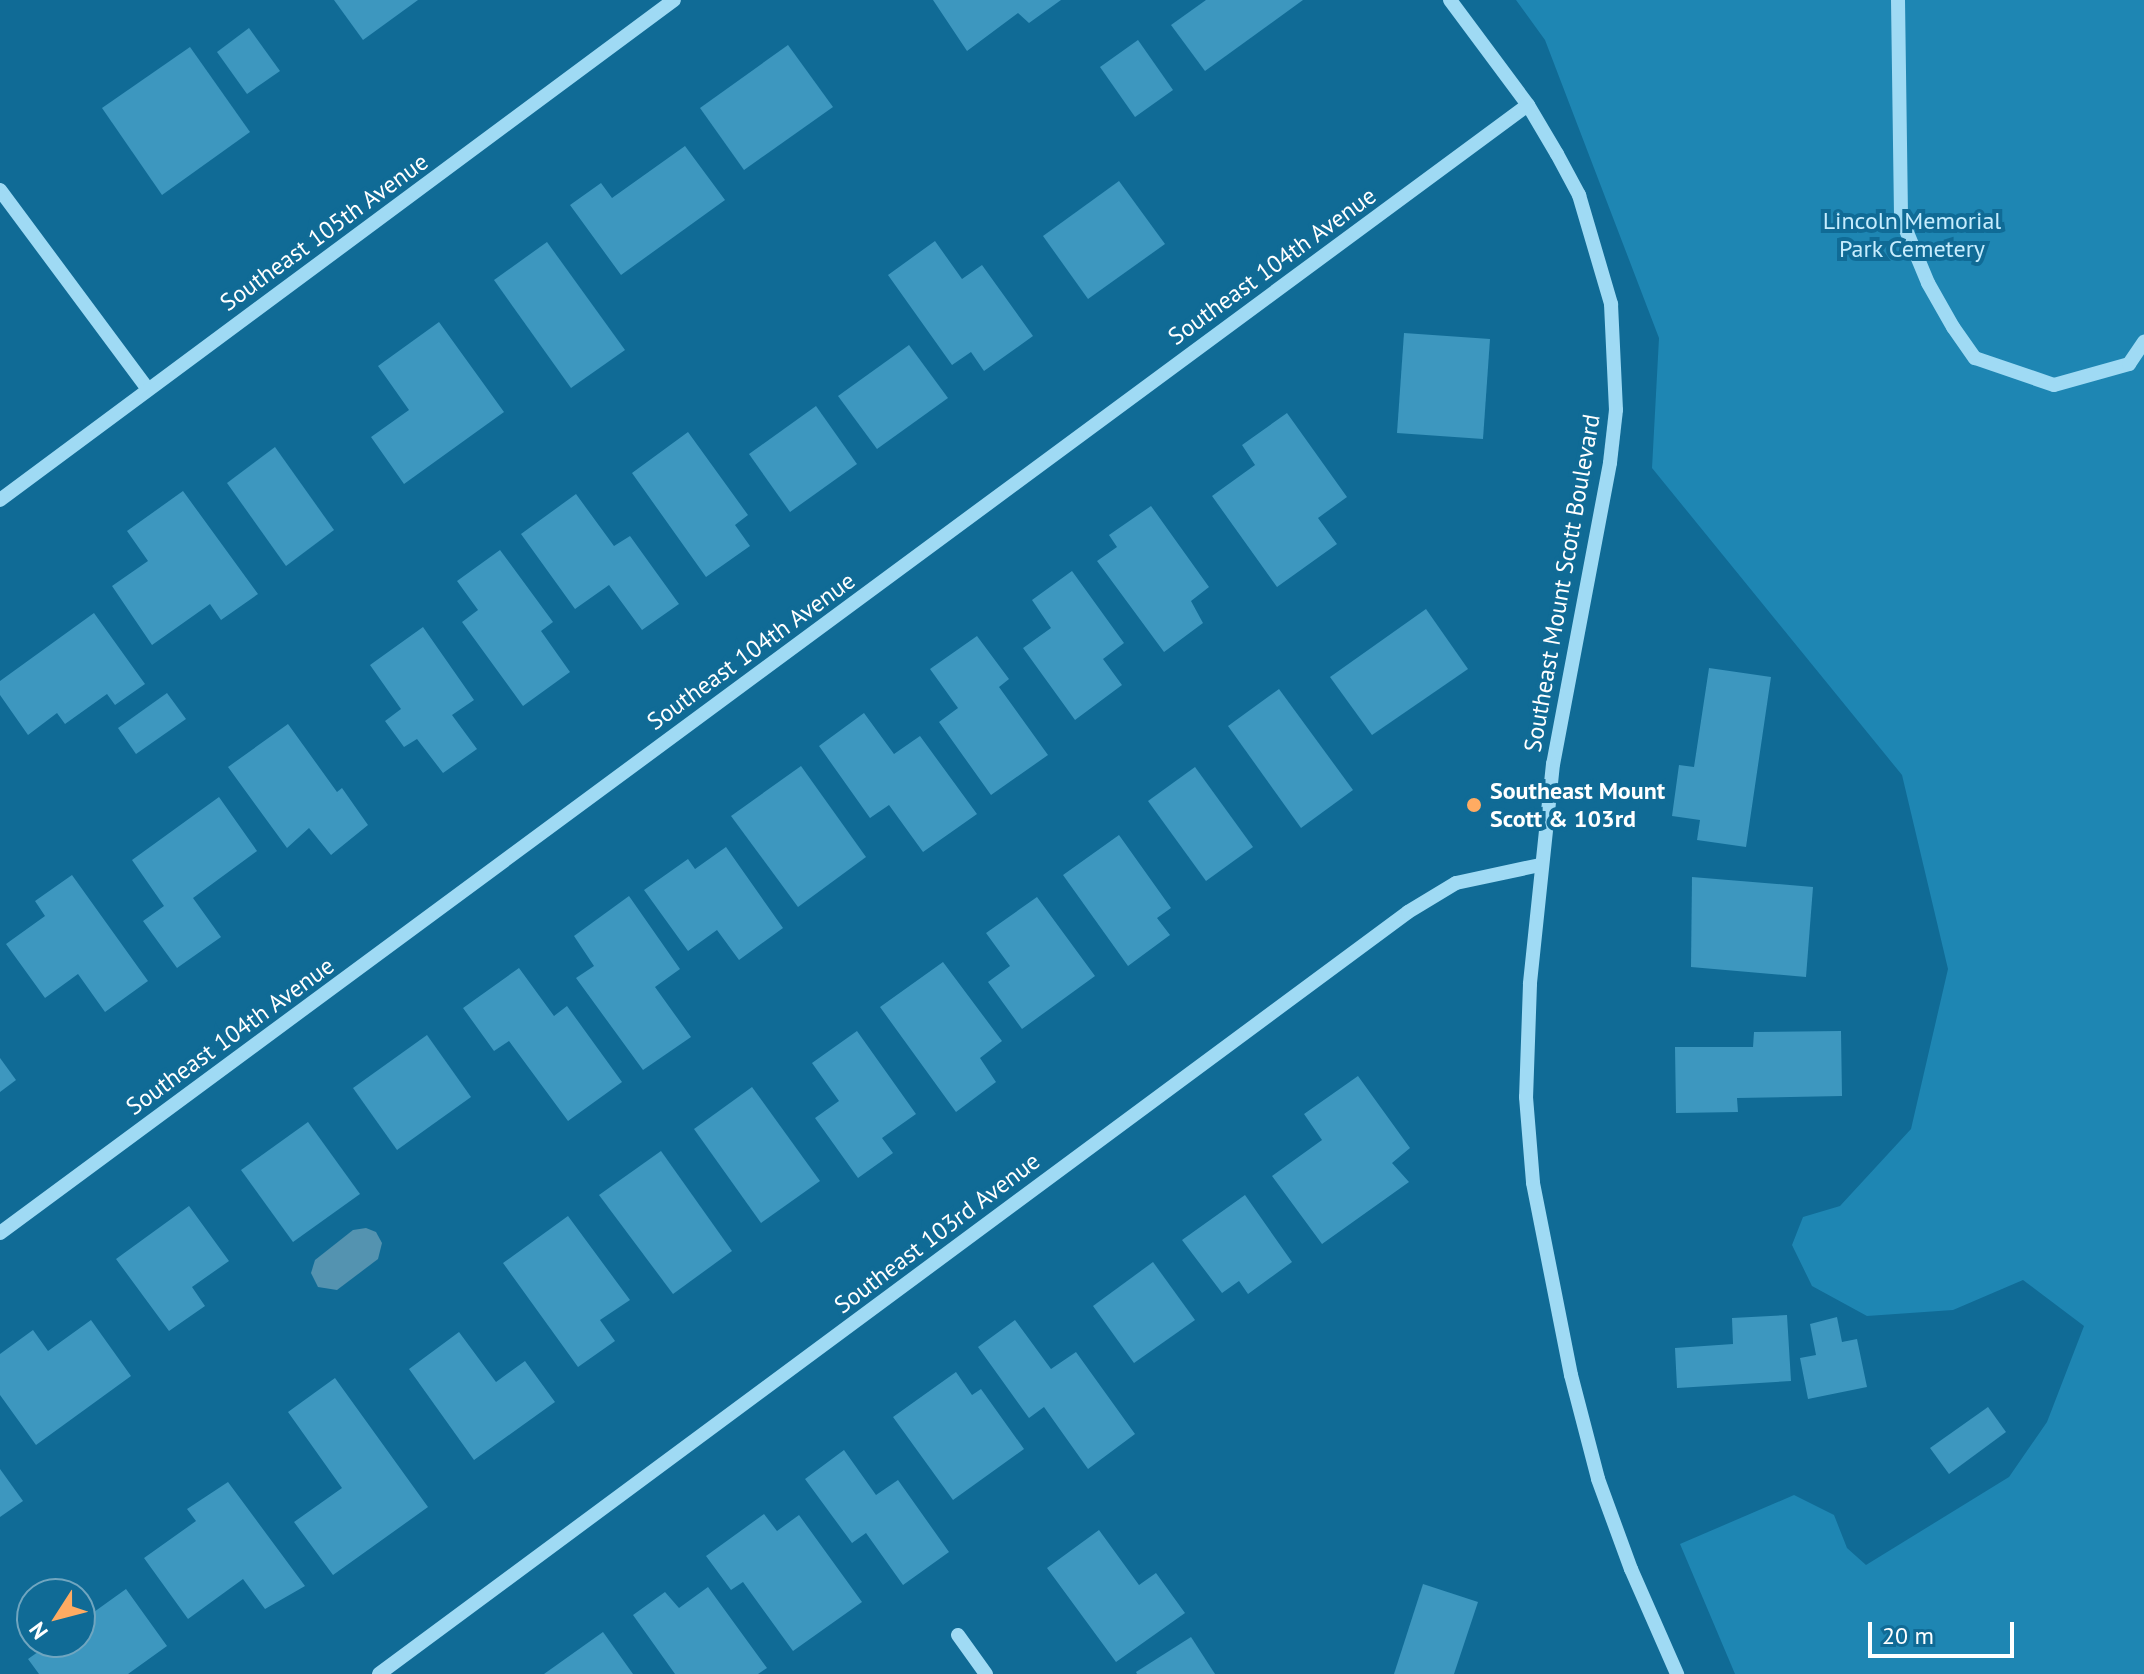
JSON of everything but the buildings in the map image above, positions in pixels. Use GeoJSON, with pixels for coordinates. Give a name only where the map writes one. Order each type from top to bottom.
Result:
{"type":"FeatureCollection","features":[{"type":"Feature","properties":{"kind":"street","name":"Southeast 105th Avenue"},"geometry":{"type":"LineString","coordinates":[[0,500],[674,0]]}},
{"type":"Feature","properties":{"kind":"street","name":"Southeast Mount Scott Boulevard"},"geometry":{"type":"LineString","coordinates":[[1450,0],[1528,105],[1579,195],[1597,246],[1611,304],[1615,396],[1610,463],[1553,764],[1540,865],[1530,984],[1526,1097],[1533,1183],[1571,1375],[1598,1479],[1631,1569],[1677,1674]]}},
{"type":"Feature","properties":{"kind":"street"},"geometry":{"type":"LineString","coordinates":[[1898,0],[1901,218],[1928,283],[1975,358],[2054,385],[2129,364],[2144,342]]}},
{"type":"Feature","properties":{"kind":"street","name":"Southeast 104th Avenue"},"geometry":{"type":"LineString","coordinates":[[0,1233],[1528,105]]}},
{"type":"Feature","properties":{"kind":"street"},"geometry":{"type":"LineString","coordinates":[[0,190],[148,389]]}},
{"type":"Feature","properties":{"kind":"street","name":"Southeast 103rd Avenue"},"geometry":{"type":"LineString","coordinates":[[379,1674],[1408,912],[1456,883],[1540,865]]}},
{"type":"Feature","properties":{"kind":"street"},"geometry":{"type":"LineString","coordinates":[[958,1635],[986,1674]]}},
{"type":"Feature","properties":{"kind":"green space","name":"Lincoln Memorial Park Cemetery"},"geometry":{"type":"Polygon","coordinates":[[[1516,0],[2144,0],[2144,1674],[1735,1674],[1680,1544],[1794,1495],[1834,1515],[1847,1548],[1866,1565],[2009,1477],[2047,1422],[2084,1326],[2023,1280],[1953,1310],[1867,1316],[1812,1286],[1792,1245],[1803,1217],[1840,1206],[1911,1129],[1948,969],[1902,775],[1652,468],[1659,338],[1545,40],[1516,0]]]}},
{"type":"Feature","properties":{"kind":"shaded area"},"geometry":{"type":"Polygon","coordinates":[[[366,1228],[376,1232],[382,1243],[378,1259],[337,1290],[318,1287],[311,1273],[315,1260],[353,1230],[366,1228]]]}},
{"type":"Feature","properties":{"kind":"place","name":"Southeast Mount Scott & 103rd"},"geometry":{"type":"Point","coordinates":[1474,805]}}]}
